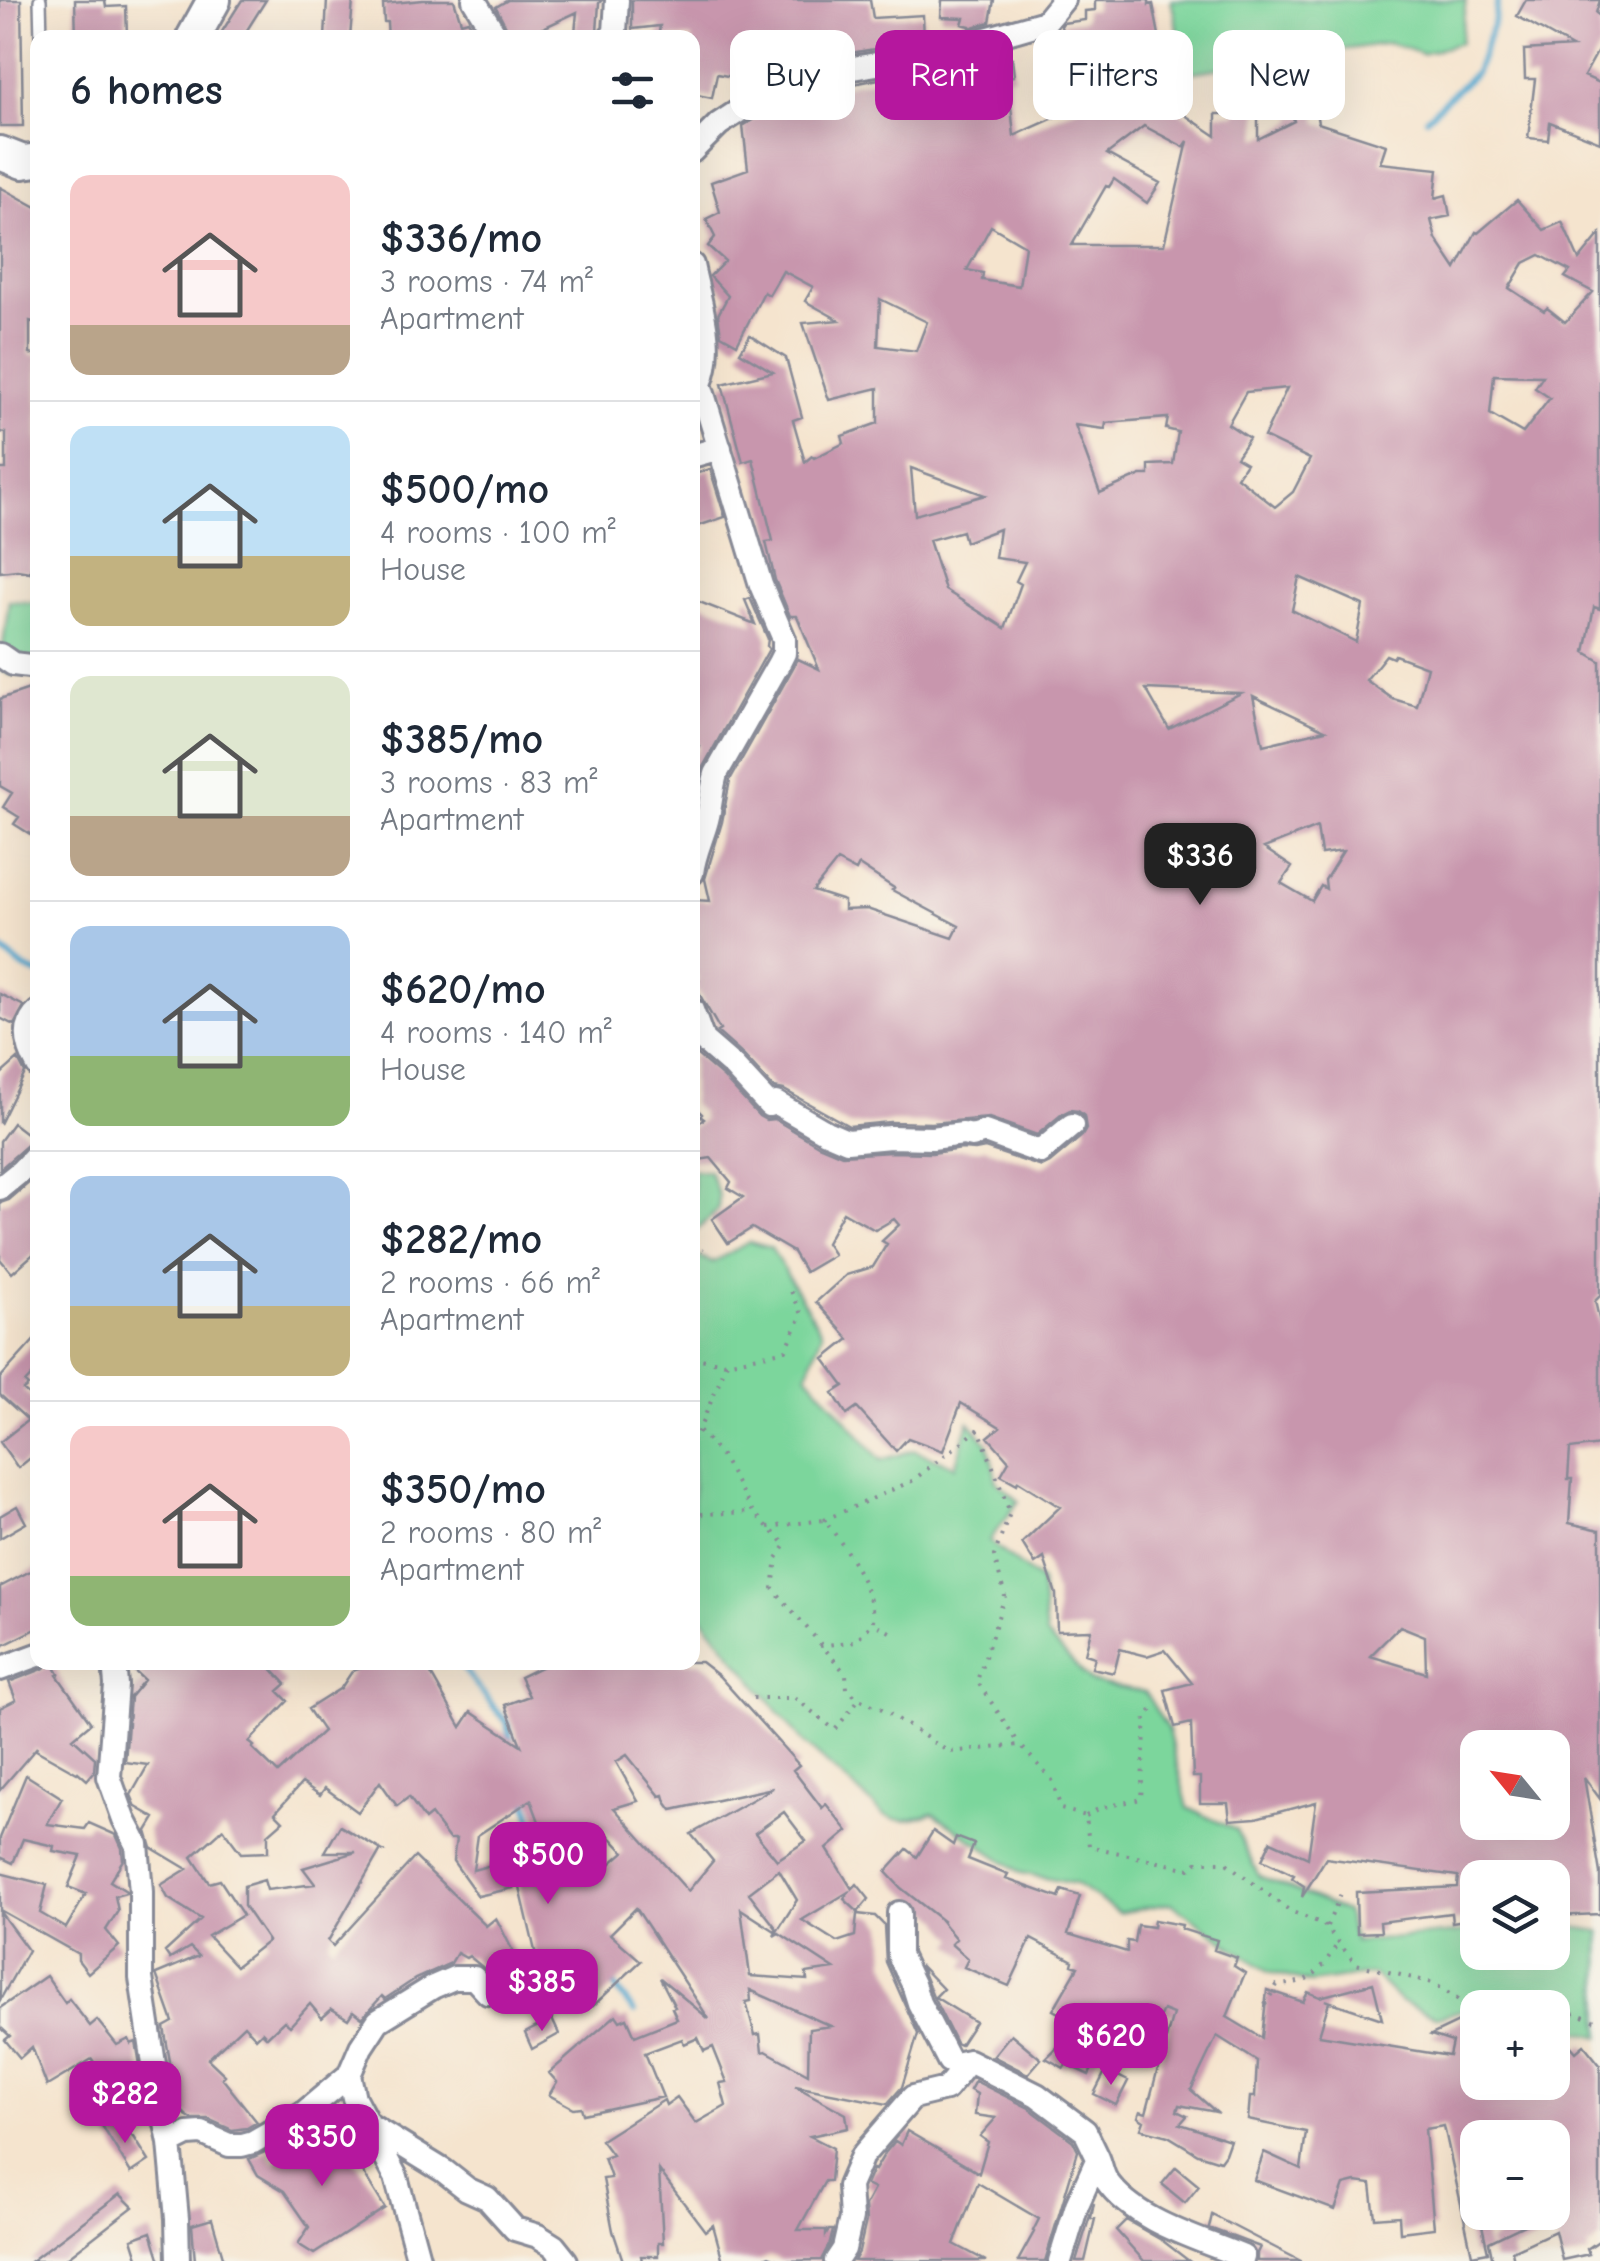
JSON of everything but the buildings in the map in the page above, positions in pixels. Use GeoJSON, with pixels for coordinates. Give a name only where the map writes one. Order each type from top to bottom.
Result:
{"type":"FeatureCollection","features":[{"type":"Feature","properties":{"kind":"street"},"geometry":{"type":"LineString","coordinates":[[197,30],[214,0]]}},
{"type":"Feature","properties":{"kind":"street"},"geometry":{"type":"LineString","coordinates":[[474,0],[492,30]]}},
{"type":"Feature","properties":{"kind":"street"},"geometry":{"type":"LineString","coordinates":[[614,30],[618,0]]}},
{"type":"Feature","properties":{"kind":"street"},"geometry":{"type":"LineString","coordinates":[[700,144],[719,124],[792,82],[930,55],[1045,22],[1063,0]]}},
{"type":"Feature","properties":{"kind":"street"},"geometry":{"type":"LineString","coordinates":[[0,153],[30,161]]}},
{"type":"Feature","properties":{"kind":"street"},"geometry":{"type":"LineString","coordinates":[[700,305],[708,344],[706,371],[700,379]]}},
{"type":"Feature","properties":{"kind":"street"},"geometry":{"type":"LineString","coordinates":[[700,395],[761,585],[784,639],[784,653],[716,774],[700,838]]}},
{"type":"Feature","properties":{"kind":"street"},"geometry":{"type":"LineString","coordinates":[[700,454],[720,448]]}},
{"type":"Feature","properties":{"kind":"street"},"geometry":{"type":"LineString","coordinates":[[0,656],[13,664],[30,666]]}},
{"type":"Feature","properties":{"kind":"street"},"geometry":{"type":"LineString","coordinates":[[30,1023],[30,1052]]}},
{"type":"Feature","properties":{"kind":"street"},"geometry":{"type":"LineString","coordinates":[[700,1046],[732,1066],[769,1105],[776,1102],[847,1141],[972,1136],[986,1132],[1040,1152],[1072,1125]]}},
{"type":"Feature","properties":{"kind":"street"},"geometry":{"type":"LineString","coordinates":[[0,1188],[30,1162]]}},
{"type":"Feature","properties":{"kind":"street"},"geometry":{"type":"LineString","coordinates":[[0,1670],[30,1658]]}},
{"type":"Feature","properties":{"kind":"street"},"geometry":{"type":"LineString","coordinates":[[115,1670],[110,1777],[137,1844],[141,1978],[170,2143],[178,2261]]}},
{"type":"Feature","properties":{"kind":"street"},"geometry":{"type":"LineString","coordinates":[[900,1913],[899,1955],[914,1984],[918,2003],[950,2061],[968,2061],[1037,2094],[1084,2130],[1106,2179],[1143,2214],[1242,2257]]}},
{"type":"Feature","properties":{"kind":"street"},"geometry":{"type":"LineString","coordinates":[[170,2143],[188,2134],[202,2133],[229,2145],[242,2146],[305,2112],[349,2075],[378,2022],[454,1978],[474,1978],[488,1993],[515,1983],[534,1986],[558,1980]]}},
{"type":"Feature","properties":{"kind":"street"},"geometry":{"type":"LineString","coordinates":[[836,2261],[844,2249],[851,2218],[849,2186],[862,2156],[914,2097],[946,2089],[968,2061]]}},
{"type":"Feature","properties":{"kind":"street"},"geometry":{"type":"LineString","coordinates":[[349,2075],[354,2098],[396,2177],[419,2261]]}},
{"type":"Feature","properties":{"kind":"street"},"geometry":{"type":"LineString","coordinates":[[368,2124],[487,2198],[515,2229],[554,2246],[566,2261]]}},
{"type":"Feature","properties":{"kind":"street"},"geometry":{"type":"LineString","coordinates":[[1060,2261],[1077,2204],[1098,2158]]}},
{"type":"Feature","properties":{"kind":"lane"},"geometry":{"type":"LineString","coordinates":[[40,0],[41,30]]}},
{"type":"Feature","properties":{"kind":"path"},"geometry":{"type":"LineString","coordinates":[[700,1359],[727,1363],[786,1350],[802,1314],[789,1287]]}},
{"type":"Feature","properties":{"kind":"path"},"geometry":{"type":"LineString","coordinates":[[700,1428],[727,1363]]}},
{"type":"Feature","properties":{"kind":"path"},"geometry":{"type":"LineString","coordinates":[[768,1527],[824,1520],[912,1481],[979,1428],[1010,1513],[994,1556],[1005,1596],[978,1680],[1020,1744],[1052,1780],[1061,1809],[1086,1816],[1100,1808],[1140,1799],[1146,1716],[1158,1705]]}},
{"type":"Feature","properties":{"kind":"path"},"geometry":{"type":"LineString","coordinates":[[700,1431],[720,1454],[753,1512],[786,1545],[777,1558],[773,1588],[846,1674],[847,1688],[859,1699],[950,1752],[1020,1744]]}},
{"type":"Feature","properties":{"kind":"path"},"geometry":{"type":"LineString","coordinates":[[700,1515],[753,1512]]}},
{"type":"Feature","properties":{"kind":"path"},"geometry":{"type":"LineString","coordinates":[[820,1646],[854,1641],[874,1623],[874,1609],[844,1544],[824,1520]]}},
{"type":"Feature","properties":{"kind":"path"},"geometry":{"type":"LineString","coordinates":[[874,1623],[890,1632]]}},
{"type":"Feature","properties":{"kind":"path"},"geometry":{"type":"LineString","coordinates":[[753,1698],[796,1698],[835,1730],[859,1699]]}},
{"type":"Feature","properties":{"kind":"path"},"geometry":{"type":"LineString","coordinates":[[1086,1816],[1089,1846],[1189,1869],[1197,1862],[1226,1862],[1290,1911],[1326,1928],[1356,1964],[1434,1983],[1460,2001]]}},
{"type":"Feature","properties":{"kind":"path"},"geometry":{"type":"LineString","coordinates":[[1326,1928],[1342,1889]]}},
{"type":"Feature","properties":{"kind":"path"},"geometry":{"type":"LineString","coordinates":[[1265,2006],[1277,1985],[1292,1984],[1318,1972],[1338,1942]]}},
{"type":"Feature","properties":{"kind":"path"},"geometry":{"type":"LineString","coordinates":[[1570,2014],[1600,2023]]}},
{"type":"Feature","properties":{"kind":"green space"},"geometry":{"type":"Polygon","coordinates":[[[1171,0],[1466,0],[1460,43],[1422,54],[1389,43],[1345,50],[1345,30],[1213,30],[1213,69],[1193,72],[1193,30],[1178,30],[1171,0]]]}},
{"type":"Feature","properties":{"kind":"green space"},"geometry":{"type":"Polygon","coordinates":[[[9,601],[30,602],[30,667],[11,675],[0,669],[9,601]]]}},
{"type":"Feature","properties":{"kind":"green space"},"geometry":{"type":"Polygon","coordinates":[[[700,1170],[709,1171],[719,1196],[718,1210],[700,1227],[700,1170]]]}},
{"type":"Feature","properties":{"kind":"green space"},"geometry":{"type":"Polygon","coordinates":[[[749,1242],[771,1248],[822,1333],[807,1374],[881,1460],[914,1450],[955,1466],[969,1422],[988,1444],[997,1482],[1019,1501],[989,1541],[1041,1582],[1046,1635],[1091,1682],[1145,1692],[1168,1730],[1188,1808],[1236,1830],[1259,1876],[1345,1911],[1355,1942],[1460,1933],[1460,1970],[1570,1970],[1570,1927],[1600,1931],[1600,2037],[1570,2029],[1570,1990],[1460,1990],[1460,2011],[1438,2017],[1401,2002],[1373,1974],[1311,1983],[1268,1972],[1171,1903],[1119,1913],[1075,1884],[1021,1873],[933,1813],[903,1820],[884,1815],[803,1742],[700,1615],[700,1257],[713,1262],[749,1242]]]}},
{"type":"Feature","properties":{"kind":"waterway"},"geometry":{"type":"LineString","coordinates":[[1426,118],[1476,72],[1498,0]]}},
{"type":"Feature","properties":{"kind":"waterway"},"geometry":{"type":"LineString","coordinates":[[0,948],[30,971]]}},
{"type":"Feature","properties":{"kind":"waterway"},"geometry":{"type":"LineString","coordinates":[[464,1670],[506,1722],[513,1746]]}},
{"type":"Feature","properties":{"kind":"waterway"},"geometry":{"type":"LineString","coordinates":[[526,1797],[546,1872]]}},
{"type":"Feature","properties":{"kind":"waterway"},"geometry":{"type":"LineString","coordinates":[[611,1981],[634,2012]]}}]}
